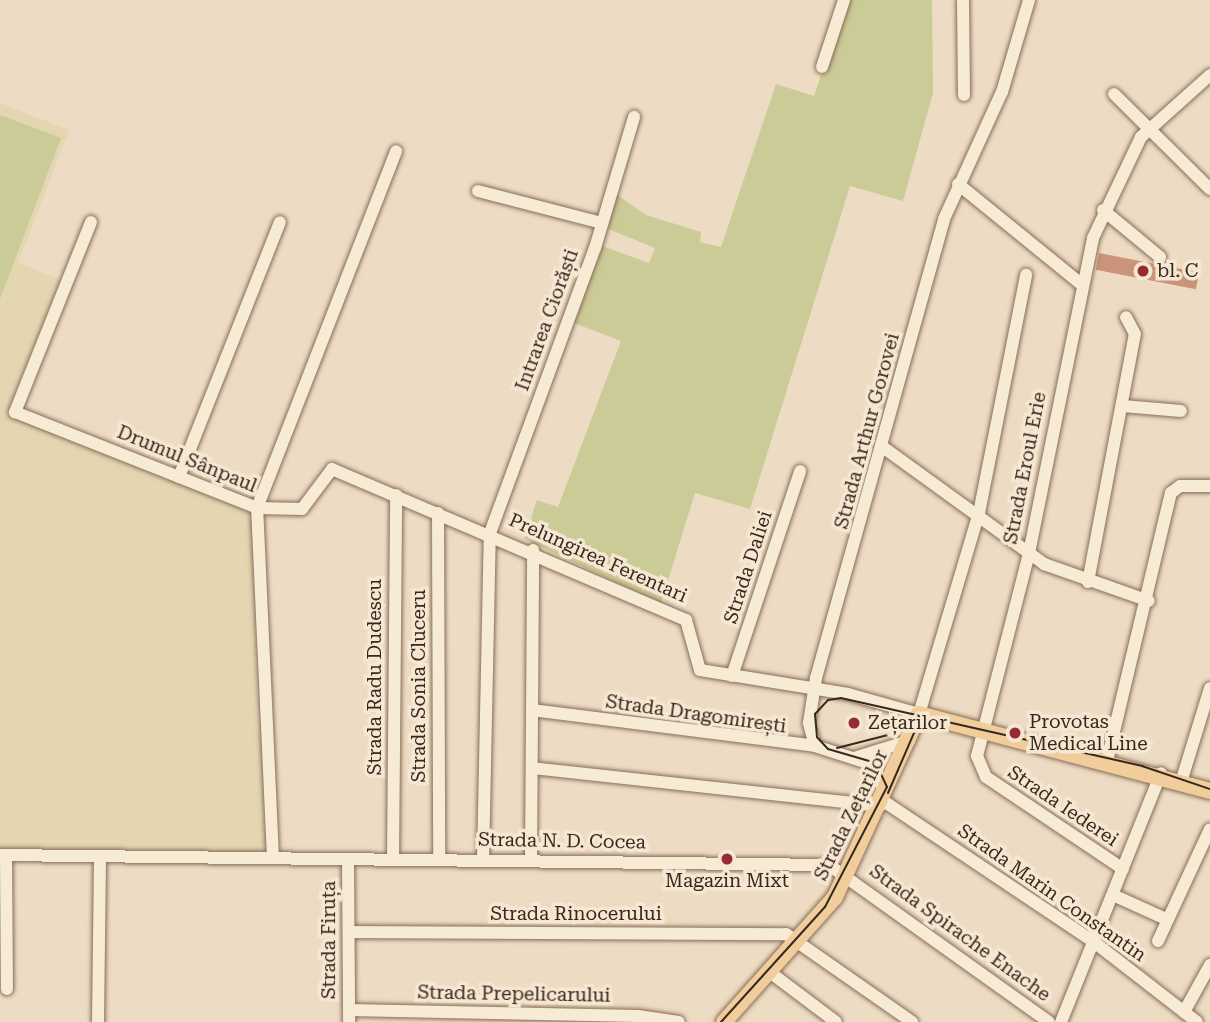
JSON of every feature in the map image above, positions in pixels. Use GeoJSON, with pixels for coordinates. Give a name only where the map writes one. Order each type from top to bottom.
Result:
{"type":"FeatureCollection","features":[{"type":"Feature","properties":{"kind":"main road","name":"Prelungirea Ferentari"},"geometry":{"type":"LineString","coordinates":[[919,714],[938,723],[1161,773],[1210,791]]}},
{"type":"Feature","properties":{"kind":"main road","name":"Strada Zețarilor"},"geometry":{"type":"LineString","coordinates":[[724,1022],[801,941],[848,875],[919,714]]}},
{"type":"Feature","properties":{"kind":"main road"},"geometry":{"type":"LineString","coordinates":[[909,741],[938,723]]}},
{"type":"Feature","properties":{"kind":"street"},"geometry":{"type":"LineString","coordinates":[[822,66],[844,0]]}},
{"type":"Feature","properties":{"kind":"street"},"geometry":{"type":"LineString","coordinates":[[963,0],[964,95]]}},
{"type":"Feature","properties":{"kind":"street","name":"Strada Arthur Gorovei"},"geometry":{"type":"LineString","coordinates":[[814,746],[809,731],[814,687],[958,184],[1002,92],[1029,0]]}},
{"type":"Feature","properties":{"kind":"street"},"geometry":{"type":"LineString","coordinates":[[1146,131],[1210,75]]}},
{"type":"Feature","properties":{"kind":"street"},"geometry":{"type":"LineString","coordinates":[[1114,94],[1146,131],[1210,189]]}},
{"type":"Feature","properties":{"kind":"street","name":"Intrarea Ciorăști"},"geometry":{"type":"LineString","coordinates":[[483,860],[490,533],[603,223],[634,117]]}},
{"type":"Feature","properties":{"kind":"street","name":"Strada Eroul Erie"},"geometry":{"type":"LineString","coordinates":[[983,733],[1029,553],[1080,284],[1103,210],[1146,131]]}},
{"type":"Feature","properties":{"kind":"street"},"geometry":{"type":"LineString","coordinates":[[273,858],[257,508],[396,151]]}},
{"type":"Feature","properties":{"kind":"street"},"geometry":{"type":"LineString","coordinates":[[958,184],[1080,284]]}},
{"type":"Feature","properties":{"kind":"street"},"geometry":{"type":"LineString","coordinates":[[478,191],[603,223]]}},
{"type":"Feature","properties":{"kind":"street"},"geometry":{"type":"LineString","coordinates":[[1103,210],[1160,257]]}},
{"type":"Feature","properties":{"kind":"street","name":"Drumul Sânpaul"},"geometry":{"type":"LineString","coordinates":[[91,222],[15,412],[257,508],[302,509],[332,469]]}},
{"type":"Feature","properties":{"kind":"street"},"geometry":{"type":"LineString","coordinates":[[179,477],[280,222]]}},
{"type":"Feature","properties":{"kind":"street"},"geometry":{"type":"LineString","coordinates":[[919,714],[979,513],[1026,275]]}},
{"type":"Feature","properties":{"kind":"street"},"geometry":{"type":"LineString","coordinates":[[1088,582],[1135,334],[1126,317]]}},
{"type":"Feature","properties":{"kind":"street"},"geometry":{"type":"LineString","coordinates":[[1123,407],[1181,411]]}},
{"type":"Feature","properties":{"kind":"street"},"geometry":{"type":"LineString","coordinates":[[884,448],[979,513],[1029,553],[1088,582],[1149,601]]}},
{"type":"Feature","properties":{"kind":"street","name":"Prelungirea Ferentari"},"geometry":{"type":"LineString","coordinates":[[332,469],[533,550],[686,620],[697,668],[732,676],[814,687],[919,714]]}},
{"type":"Feature","properties":{"kind":"street","name":"Strada Daliei"},"geometry":{"type":"LineString","coordinates":[[732,676],[800,471]]}},
{"type":"Feature","properties":{"kind":"street"},"geometry":{"type":"LineString","coordinates":[[1107,761],[1149,601],[1171,493],[1180,486],[1210,486]]}},
{"type":"Feature","properties":{"kind":"street","name":"Strada Radu Dudescu"},"geometry":{"type":"LineString","coordinates":[[393,859],[396,495]]}},
{"type":"Feature","properties":{"kind":"street","name":"Strada Sonia Cluceru"},"geometry":{"type":"LineString","coordinates":[[438,513],[439,859]]}},
{"type":"Feature","properties":{"kind":"street"},"geometry":{"type":"LineString","coordinates":[[531,860],[533,550]]}},
{"type":"Feature","properties":{"kind":"street"},"geometry":{"type":"LineString","coordinates":[[1182,779],[1210,688]]}},
{"type":"Feature","properties":{"kind":"street","name":"Strada Dragomirești"},"geometry":{"type":"LineString","coordinates":[[532,710],[814,746],[853,758],[879,770],[882,801]]}},
{"type":"Feature","properties":{"kind":"street","name":"Strada Iederei"},"geometry":{"type":"LineString","coordinates":[[983,733],[976,763],[981,773],[1123,869]]}},
{"type":"Feature","properties":{"kind":"street"},"geometry":{"type":"LineString","coordinates":[[853,758],[909,741]]}},
{"type":"Feature","properties":{"kind":"street","name":"Strada Marin Constantin"},"geometry":{"type":"LineString","coordinates":[[532,768],[882,801],[1094,942],[1197,1022]]}},
{"type":"Feature","properties":{"kind":"street"},"geometry":{"type":"LineString","coordinates":[[1061,1022],[1161,773]]}},
{"type":"Feature","properties":{"kind":"street"},"geometry":{"type":"LineString","coordinates":[[1158,941],[1210,830]]}},
{"type":"Feature","properties":{"kind":"street"},"geometry":{"type":"LineString","coordinates":[[3,855],[7,989]]}},
{"type":"Feature","properties":{"kind":"street","name":"Strada N. D. Cocea"},"geometry":{"type":"LineString","coordinates":[[3,855],[810,864],[848,875]]}},
{"type":"Feature","properties":{"kind":"street"},"geometry":{"type":"LineString","coordinates":[[98,1022],[100,857]]}},
{"type":"Feature","properties":{"kind":"street","name":"Strada Firuța"},"geometry":{"type":"LineString","coordinates":[[348,859],[349,1016]]}},
{"type":"Feature","properties":{"kind":"street","name":"Strada Spirache Enache"},"geometry":{"type":"LineString","coordinates":[[848,875],[1049,1022]]}},
{"type":"Feature","properties":{"kind":"street"},"geometry":{"type":"LineString","coordinates":[[1113,895],[1168,920]]}},
{"type":"Feature","properties":{"kind":"street","name":"Strada Rinocerului"},"geometry":{"type":"LineString","coordinates":[[349,932],[786,934],[801,941]]}},
{"type":"Feature","properties":{"kind":"street"},"geometry":{"type":"LineString","coordinates":[[801,941],[912,1022]]}},
{"type":"Feature","properties":{"kind":"street"},"geometry":{"type":"LineString","coordinates":[[1184,1012],[1210,965]]}},
{"type":"Feature","properties":{"kind":"street"},"geometry":{"type":"LineString","coordinates":[[771,974],[836,1022]]}},
{"type":"Feature","properties":{"kind":"street","name":"Strada Prepelicarului"},"geometry":{"type":"LineString","coordinates":[[349,1016],[638,1016],[679,1022]]}},
{"type":"Feature","properties":{"kind":"shaded area"},"geometry":{"type":"Polygon","coordinates":[[[0,103],[69,130],[18,263],[62,280],[6,415],[254,512],[257,729],[265,746],[271,854],[0,849],[0,103]]]}},
{"type":"Feature","properties":{"kind":"green space"},"geometry":{"type":"Polygon","coordinates":[[[846,0],[932,0],[933,93],[903,201],[850,186],[750,509],[695,493],[661,603],[524,539],[537,500],[558,507],[621,341],[574,323],[602,246],[649,263],[655,248],[606,228],[616,194],[646,215],[701,232],[700,242],[721,247],[776,84],[814,96],[846,0]]]}},
{"type":"Feature","properties":{"kind":"green space"},"geometry":{"type":"Polygon","coordinates":[[[0,115],[61,138],[0,299],[0,115]]]}},
{"type":"Feature","properties":{"kind":"building","name":"bl. C"},"geometry":{"type":"Polygon","coordinates":[[[1099,253],[1199,272],[1196,289],[1096,270],[1099,253]]]}},
{"type":"Feature","properties":{"kind":"tram line"},"geometry":{"type":"LineString","coordinates":[[721,1022],[825,907],[887,787],[876,763],[828,749],[817,737],[815,714],[828,700],[841,698],[1142,766],[1210,789]]}},
{"type":"Feature","properties":{"kind":"tram line"},"geometry":{"type":"LineString","coordinates":[[888,793],[914,733],[926,724]]}},
{"type":"Feature","properties":{"kind":"tram line"},"geometry":{"type":"LineString","coordinates":[[837,748],[931,724]]}},
{"type":"Feature","properties":{"kind":"place","name":"bl. C"},"geometry":{"type":"Point","coordinates":[1143,271]}},
{"type":"Feature","properties":{"kind":"place","name":"Zețarilor"},"geometry":{"type":"Point","coordinates":[854,723]}},
{"type":"Feature","properties":{"kind":"place","name":"Provotas Medical Line"},"geometry":{"type":"Point","coordinates":[1015,733]}},
{"type":"Feature","properties":{"kind":"place","name":"Magazin Mixt"},"geometry":{"type":"Point","coordinates":[727,859]}}]}
